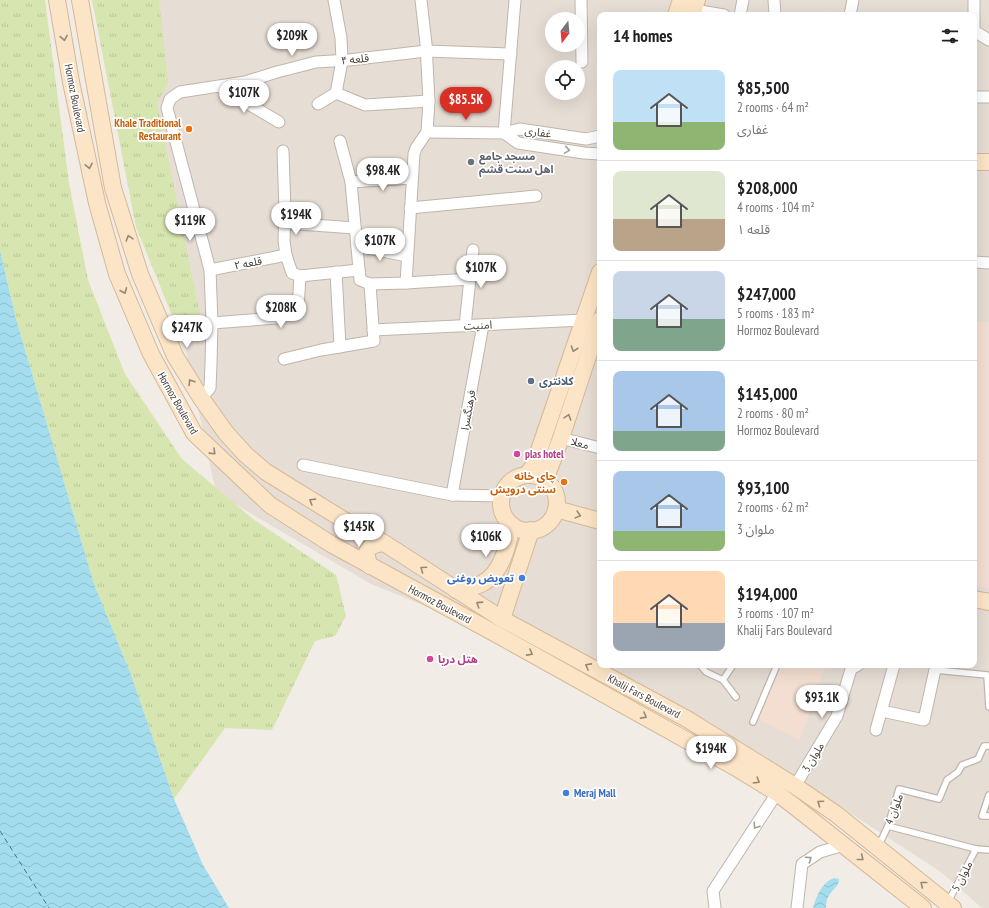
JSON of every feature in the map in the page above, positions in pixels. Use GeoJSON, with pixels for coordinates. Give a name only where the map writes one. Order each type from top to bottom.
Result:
{"type":"FeatureCollection","features":[{"type":"Feature","properties":{"kind":"main road","name":"Hormoz Boulevard"},"geometry":{"type":"LineString","coordinates":[[57,0],[71,82],[97,203],[117,274],[151,354],[194,433],[270,505],[331,544],[496,634]]}},
{"type":"Feature","properties":{"kind":"main road","name":"Hormoz Boulevard"},"geometry":{"type":"LineString","coordinates":[[80,0],[113,188],[140,274],[175,356],[202,398],[226,433],[246,455],[266,472],[384,543],[502,619]]}},
{"type":"Feature","properties":{"kind":"main road"},"geometry":{"type":"LineString","coordinates":[[677,12],[681,0]]}},
{"type":"Feature","properties":{"kind":"main road"},"geometry":{"type":"LineString","coordinates":[[977,162],[989,162]]}},
{"type":"Feature","properties":{"kind":"main road"},"geometry":{"type":"LineString","coordinates":[[527,475],[534,465],[597,281]]}},
{"type":"Feature","properties":{"kind":"main road"},"geometry":{"type":"LineString","coordinates":[[545,480],[597,334]]}},
{"type":"Feature","properties":{"kind":"main road"},"geometry":{"type":"LineString","coordinates":[[527,475],[536,476],[545,480],[555,493],[557,501],[554,515],[544,526],[531,530],[518,528],[512,525],[503,512],[501,504],[504,490],[514,480],[527,475]]}},
{"type":"Feature","properties":{"kind":"main road"},"geometry":{"type":"LineString","coordinates":[[556,509],[597,519]]}},
{"type":"Feature","properties":{"kind":"main road"},"geometry":{"type":"LineString","coordinates":[[331,544],[343,545],[347,540],[351,533],[347,522]]}},
{"type":"Feature","properties":{"kind":"main road"},"geometry":{"type":"LineString","coordinates":[[456,590],[482,584],[495,572],[507,547],[512,525]]}},
{"type":"Feature","properties":{"kind":"main road"},"geometry":{"type":"LineString","coordinates":[[502,619],[531,530]]}},
{"type":"Feature","properties":{"kind":"main road"},"geometry":{"type":"LineString","coordinates":[[370,566],[366,558],[368,550],[372,545],[384,543]]}},
{"type":"Feature","properties":{"kind":"main road"},"geometry":{"type":"LineString","coordinates":[[977,600],[989,602]]}},
{"type":"Feature","properties":{"kind":"main road","name":"Khalij Fars Boulevard"},"geometry":{"type":"LineString","coordinates":[[502,619],[687,719],[796,786],[836,814],[950,906]]}},
{"type":"Feature","properties":{"kind":"main road","name":"Khalij Fars Boulevard"},"geometry":{"type":"LineString","coordinates":[[496,634],[738,769],[776,793],[923,908]]}},
{"type":"Feature","properties":{"kind":"street"},"geometry":{"type":"LineString","coordinates":[[318,104],[336,92],[342,61],[341,38],[336,0]]}},
{"type":"Feature","properties":{"kind":"street"},"geometry":{"type":"LineString","coordinates":[[406,283],[414,154],[416,148],[427,132],[429,101],[425,35],[421,0]]}},
{"type":"Feature","properties":{"kind":"street"},"geometry":{"type":"LineString","coordinates":[[515,0],[504,133],[518,143],[597,154]]}},
{"type":"Feature","properties":{"kind":"street"},"geometry":{"type":"LineString","coordinates":[[581,0],[582,60]]}},
{"type":"Feature","properties":{"kind":"street"},"geometry":{"type":"LineString","coordinates":[[741,12],[743,0]]}},
{"type":"Feature","properties":{"kind":"street"},"geometry":{"type":"LineString","coordinates":[[774,0],[775,12]]}},
{"type":"Feature","properties":{"kind":"street"},"geometry":{"type":"LineString","coordinates":[[851,12],[853,0]]}},
{"type":"Feature","properties":{"kind":"street"},"geometry":{"type":"LineString","coordinates":[[974,0],[974,12]]}},
{"type":"Feature","properties":{"kind":"street"},"geometry":{"type":"LineString","coordinates":[[694,8],[711,12]]}},
{"type":"Feature","properties":{"kind":"street"},"geometry":{"type":"LineString","coordinates":[[977,33],[989,40]]}},
{"type":"Feature","properties":{"kind":"street","name":"قلعه ۴"},"geometry":{"type":"LineString","coordinates":[[210,270],[167,108],[170,99],[180,92],[245,82],[316,62],[342,61],[426,51],[510,54]]}},
{"type":"Feature","properties":{"kind":"street"},"geometry":{"type":"LineString","coordinates":[[220,87],[279,122]]}},
{"type":"Feature","properties":{"kind":"street"},"geometry":{"type":"LineString","coordinates":[[336,92],[365,105],[429,101]]}},
{"type":"Feature","properties":{"kind":"street"},"geometry":{"type":"LineString","coordinates":[[977,97],[989,97]]}},
{"type":"Feature","properties":{"kind":"street","name":"غفاری"},"geometry":{"type":"LineString","coordinates":[[427,132],[504,133],[520,129],[586,139],[597,137]]}},
{"type":"Feature","properties":{"kind":"street"},"geometry":{"type":"LineString","coordinates":[[340,141],[351,182],[360,280],[370,284],[470,279]]}},
{"type":"Feature","properties":{"kind":"street"},"geometry":{"type":"LineString","coordinates":[[283,151],[284,241],[286,255],[292,273],[300,276],[359,270]]}},
{"type":"Feature","properties":{"kind":"street"},"geometry":{"type":"LineString","coordinates":[[351,182],[412,178]]}},
{"type":"Feature","properties":{"kind":"street"},"geometry":{"type":"LineString","coordinates":[[410,208],[536,196]]}},
{"type":"Feature","properties":{"kind":"street"},"geometry":{"type":"LineString","coordinates":[[285,223],[355,228]]}},
{"type":"Feature","properties":{"kind":"street"},"geometry":{"type":"LineString","coordinates":[[357,246],[407,256]]}},
{"type":"Feature","properties":{"kind":"street"},"geometry":{"type":"LineString","coordinates":[[465,326],[473,250]]}},
{"type":"Feature","properties":{"kind":"street","name":"قلعه ۲"},"geometry":{"type":"LineString","coordinates":[[210,270],[286,255]]}},
{"type":"Feature","properties":{"kind":"street"},"geometry":{"type":"LineString","coordinates":[[977,262],[989,263]]}},
{"type":"Feature","properties":{"kind":"street"},"geometry":{"type":"LineString","coordinates":[[202,398],[210,388],[212,323],[210,270]]}},
{"type":"Feature","properties":{"kind":"street"},"geometry":{"type":"LineString","coordinates":[[336,272],[340,347]]}},
{"type":"Feature","properties":{"kind":"street"},"geometry":{"type":"LineString","coordinates":[[212,323],[277,318],[298,308],[300,276]]}},
{"type":"Feature","properties":{"kind":"street"},"geometry":{"type":"LineString","coordinates":[[284,359],[321,350],[374,341],[370,284]]}},
{"type":"Feature","properties":{"kind":"street","name":"امنیت"},"geometry":{"type":"LineString","coordinates":[[373,330],[584,320]]}},
{"type":"Feature","properties":{"kind":"street","name":"فرهنگسرا"},"geometry":{"type":"LineString","coordinates":[[452,495],[483,325]]}},
{"type":"Feature","properties":{"kind":"street","name":"معلا"},"geometry":{"type":"LineString","coordinates":[[561,438],[597,447]]}},
{"type":"Feature","properties":{"kind":"street"},"geometry":{"type":"LineString","coordinates":[[303,465],[452,495],[502,496]]}},
{"type":"Feature","properties":{"kind":"street","name":"ملوان 3"},"geometry":{"type":"LineString","coordinates":[[796,786],[837,716],[851,669],[853,668]]}},
{"type":"Feature","properties":{"kind":"street"},"geometry":{"type":"LineString","coordinates":[[876,730],[893,668]]}},
{"type":"Feature","properties":{"kind":"street"},"geometry":{"type":"LineString","coordinates":[[882,711],[924,720],[935,668]]}},
{"type":"Feature","properties":{"kind":"street"},"geometry":{"type":"LineString","coordinates":[[715,908],[713,891],[776,793]]}},
{"type":"Feature","properties":{"kind":"street"},"geometry":{"type":"LineString","coordinates":[[797,908],[802,864],[820,852],[844,845]]}},
{"type":"Feature","properties":{"kind":"lane"},"geometry":{"type":"LineString","coordinates":[[703,668],[706,672],[722,680],[736,697]]}},
{"type":"Feature","properties":{"kind":"lane"},"geometry":{"type":"LineString","coordinates":[[722,680],[731,668]]}},
{"type":"Feature","properties":{"kind":"lane"},"geometry":{"type":"LineString","coordinates":[[753,722],[776,668]]}},
{"type":"Feature","properties":{"kind":"lane"},"geometry":{"type":"LineString","coordinates":[[935,668],[987,675],[989,707]]}},
{"type":"Feature","properties":{"kind":"lane","name":"ملوان 4"},"geometry":{"type":"LineString","coordinates":[[878,848],[888,826],[900,789],[939,799],[947,780],[958,772],[962,765],[978,759],[984,746],[989,746]]}},
{"type":"Feature","properties":{"kind":"lane"},"geometry":{"type":"LineString","coordinates":[[989,796],[982,816],[989,816]]}},
{"type":"Feature","properties":{"kind":"lane"},"geometry":{"type":"LineString","coordinates":[[888,826],[976,849],[989,850]]}},
{"type":"Feature","properties":{"kind":"lane","name":"ملوان 5"},"geometry":{"type":"LineString","coordinates":[[950,906],[976,849]]}},
{"type":"Feature","properties":{"kind":"shaded area"},"geometry":{"type":"Polygon","coordinates":[[[131,0],[989,0],[989,908],[982,908],[941,872],[705,719],[371,584],[216,493],[140,133],[131,0]]]}},
{"type":"Feature","properties":{"kind":"shaded area"},"geometry":{"type":"Polygon","coordinates":[[[977,322],[989,322],[989,588],[977,586],[977,322]]]}},
{"type":"Feature","properties":{"kind":"shaded area"},"geometry":{"type":"Polygon","coordinates":[[[773,668],[825,668],[800,740],[752,716],[773,668]]]}},
{"type":"Feature","properties":{"kind":"green space"},"geometry":{"type":"Polygon","coordinates":[[[0,0],[45,0],[69,183],[88,280],[125,374],[182,459],[253,519],[336,575],[346,616],[335,636],[315,641],[272,730],[225,728],[174,799],[130,672],[94,584],[16,319],[0,251],[0,0]]]}},
{"type":"Feature","properties":{"kind":"green space"},"geometry":{"type":"Polygon","coordinates":[[[92,0],[159,0],[168,83],[157,103],[201,320],[176,325],[136,227],[92,0]]]}},
{"type":"Feature","properties":{"kind":"water"},"geometry":{"type":"Polygon","coordinates":[[[0,251],[16,319],[94,584],[130,672],[174,799],[203,865],[229,908],[0,908],[0,251]]]}},
{"type":"Feature","properties":{"kind":"water"},"geometry":{"type":"Polygon","coordinates":[[[834,878],[839,879],[838,883],[828,897],[826,908],[813,908],[823,886],[834,878]]]}},
{"type":"Feature","properties":{"kind":"ferry route"},"geometry":{"type":"LineString","coordinates":[[0,831],[49,908]]}},
{"type":"Feature","properties":{"kind":"place","name":"Khale Traditional Restaurant"},"geometry":{"type":"Point","coordinates":[189,129]}},
{"type":"Feature","properties":{"kind":"place","name":"مسجد جامع اهل سنت قشم"},"geometry":{"type":"Point","coordinates":[471,162]}},
{"type":"Feature","properties":{"kind":"place","name":"کلانتری"},"geometry":{"type":"Point","coordinates":[531,381]}},
{"type":"Feature","properties":{"kind":"place","name":"plas hotel"},"geometry":{"type":"Point","coordinates":[517,454]}},
{"type":"Feature","properties":{"kind":"place","name":"چای خانه سنتی درویش"},"geometry":{"type":"Point","coordinates":[564,482]}},
{"type":"Feature","properties":{"kind":"place","name":"تعویض روغنی"},"geometry":{"type":"Point","coordinates":[522,578]}},
{"type":"Feature","properties":{"kind":"place","name":"هتل دریا"},"geometry":{"type":"Point","coordinates":[430,659]}},
{"type":"Feature","properties":{"kind":"place","name":"Meraj Mall"},"geometry":{"type":"Point","coordinates":[566,793]}}]}
